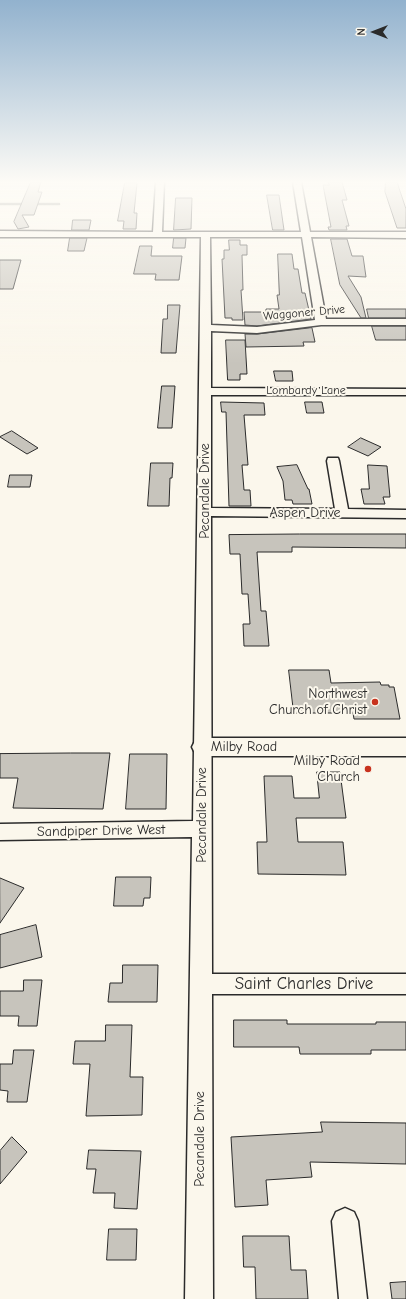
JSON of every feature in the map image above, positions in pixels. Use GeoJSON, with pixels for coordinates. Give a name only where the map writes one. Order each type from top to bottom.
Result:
{"type":"FeatureCollection","features":[{"type":"Feature","properties":{"kind":"street","name":"Pecandale Drive"},"geometry":{"type":"LineString","coordinates":[[199,1299],[206,243]]}},
{"type":"Feature","properties":{"kind":"street"},"geometry":{"type":"LineString","coordinates":[[306,243],[321,322]]}},
{"type":"Feature","properties":{"kind":"street","name":"Waggoner Drive"},"geometry":{"type":"LineString","coordinates":[[205,328],[257,330],[321,322],[406,322]]}},
{"type":"Feature","properties":{"kind":"street","name":"Lombardy Lane"},"geometry":{"type":"LineString","coordinates":[[205,391],[406,392]]}},
{"type":"Feature","properties":{"kind":"street"},"geometry":{"type":"LineString","coordinates":[[333,461],[342,513]]}},
{"type":"Feature","properties":{"kind":"street","name":"Aspen Drive"},"geometry":{"type":"LineString","coordinates":[[204,512],[406,514]]}},
{"type":"Feature","properties":{"kind":"street","name":"Milby Road"},"geometry":{"type":"LineString","coordinates":[[203,747],[406,747]]}},
{"type":"Feature","properties":{"kind":"street","name":"Sandpiper Drive West"},"geometry":{"type":"LineString","coordinates":[[0,832],[202,829]]}},
{"type":"Feature","properties":{"kind":"street","name":"Saint Charles Drive"},"geometry":{"type":"LineString","coordinates":[[201,984],[406,984]]}},
{"type":"Feature","properties":{"kind":"street"},"geometry":{"type":"LineString","coordinates":[[345,1221],[354,1299]]}},
{"type":"Feature","properties":{"kind":"building"},"geometry":{"type":"Polygon","coordinates":[[[69,243],[86,243],[84,251],[68,251],[69,243]]]}},
{"type":"Feature","properties":{"kind":"building"},"geometry":{"type":"Polygon","coordinates":[[[174,243],[186,243],[185,248],[173,248],[174,243]]]}},
{"type":"Feature","properties":{"kind":"building"},"geometry":{"type":"Polygon","coordinates":[[[229,243],[240,243],[240,245],[247,245],[247,255],[242,255],[243,290],[241,290],[243,320],[232,320],[232,318],[225,318],[222,259],[224,259],[224,250],[229,250],[229,243]]]}},
{"type":"Feature","properties":{"kind":"building"},"geometry":{"type":"Polygon","coordinates":[[[332,243],[348,243],[352,256],[363,256],[366,277],[348,276],[361,297],[366,318],[361,318],[340,285],[332,243]]]}},
{"type":"Feature","properties":{"kind":"building"},"geometry":{"type":"Polygon","coordinates":[[[140,246],[152,246],[151,256],[182,256],[179,280],[155,280],[156,274],[134,274],[140,246]]]}},
{"type":"Feature","properties":{"kind":"building"},"geometry":{"type":"Polygon","coordinates":[[[278,254],[292,254],[294,269],[298,269],[302,293],[305,293],[311,319],[257,326],[245,325],[244,312],[266,312],[266,309],[279,309],[277,295],[279,295],[278,254]]]}},
{"type":"Feature","properties":{"kind":"building"},"geometry":{"type":"Polygon","coordinates":[[[0,260],[21,260],[13,289],[0,289],[0,260]]]}},
{"type":"Feature","properties":{"kind":"building"},"geometry":{"type":"Polygon","coordinates":[[[168,305],[180,305],[176,353],[161,353],[163,319],[167,319],[168,305]]]}},
{"type":"Feature","properties":{"kind":"building"},"geometry":{"type":"Polygon","coordinates":[[[367,309],[406,309],[406,318],[369,318],[367,309]]]}},
{"type":"Feature","properties":{"kind":"building"},"geometry":{"type":"Polygon","coordinates":[[[372,326],[406,326],[406,340],[376,340],[372,326]]]}},
{"type":"Feature","properties":{"kind":"building"},"geometry":{"type":"Polygon","coordinates":[[[312,328],[315,342],[303,342],[304,346],[246,347],[245,334],[312,328]]]}},
{"type":"Feature","properties":{"kind":"building"},"geometry":{"type":"Polygon","coordinates":[[[226,340],[245,340],[247,374],[240,374],[240,380],[228,380],[226,340]]]}},
{"type":"Feature","properties":{"kind":"building"},"geometry":{"type":"Polygon","coordinates":[[[274,371],[292,371],[293,381],[276,381],[274,371]]]}},
{"type":"Feature","properties":{"kind":"building"},"geometry":{"type":"Polygon","coordinates":[[[162,386],[175,386],[172,428],[158,428],[162,386]]]}},
{"type":"Feature","properties":{"kind":"building"},"geometry":{"type":"Polygon","coordinates":[[[221,402],[264,403],[265,415],[244,415],[248,465],[242,465],[244,490],[250,490],[251,506],[229,506],[226,412],[222,412],[221,402]]]}},
{"type":"Feature","properties":{"kind":"building"},"geometry":{"type":"Polygon","coordinates":[[[305,402],[322,402],[324,413],[307,413],[305,402]]]}},
{"type":"Feature","properties":{"kind":"building"},"geometry":{"type":"Polygon","coordinates":[[[12,431],[38,448],[27,454],[0,437],[12,431]]]}},
{"type":"Feature","properties":{"kind":"building"},"geometry":{"type":"Polygon","coordinates":[[[361,438],[381,447],[368,456],[348,447],[361,438]]]}},
{"type":"Feature","properties":{"kind":"building"},"geometry":{"type":"Polygon","coordinates":[[[151,463],[173,463],[172,478],[170,478],[169,506],[148,506],[151,463]]]}},
{"type":"Feature","properties":{"kind":"building"},"geometry":{"type":"Polygon","coordinates":[[[297,465],[309,489],[312,504],[293,504],[292,500],[285,500],[283,481],[277,467],[297,465]]]}},
{"type":"Feature","properties":{"kind":"building"},"geometry":{"type":"Polygon","coordinates":[[[368,465],[387,466],[390,497],[383,497],[385,504],[364,504],[361,489],[369,489],[368,465]]]}},
{"type":"Feature","properties":{"kind":"building"},"geometry":{"type":"Polygon","coordinates":[[[10,475],[32,475],[30,487],[8,487],[10,475]]]}},
{"type":"Feature","properties":{"kind":"building"},"geometry":{"type":"Polygon","coordinates":[[[406,534],[406,548],[292,547],[292,552],[257,552],[261,611],[266,611],[269,646],[244,646],[243,624],[250,624],[248,594],[242,594],[240,554],[230,554],[229,535],[406,534]]]}},
{"type":"Feature","properties":{"kind":"building"},"geometry":{"type":"Polygon","coordinates":[[[289,670],[329,670],[331,683],[380,682],[381,685],[389,685],[389,687],[394,687],[400,719],[354,719],[353,713],[294,713],[289,670]]]}},
{"type":"Feature","properties":{"kind":"building"},"geometry":{"type":"Polygon","coordinates":[[[110,753],[103,809],[13,808],[18,778],[0,778],[0,754],[110,753]]]}},
{"type":"Feature","properties":{"kind":"building"},"geometry":{"type":"Polygon","coordinates":[[[130,754],[167,754],[166,809],[126,809],[130,754]]]}},
{"type":"Feature","properties":{"kind":"building"},"geometry":{"type":"Polygon","coordinates":[[[317,772],[340,772],[346,818],[296,818],[298,842],[343,842],[346,875],[258,874],[257,842],[267,842],[264,776],[292,776],[294,798],[319,798],[317,772]]]}},
{"type":"Feature","properties":{"kind":"building"},"geometry":{"type":"Polygon","coordinates":[[[116,877],[151,877],[150,898],[144,898],[143,906],[114,906],[116,877]]]}},
{"type":"Feature","properties":{"kind":"building"},"geometry":{"type":"Polygon","coordinates":[[[0,878],[24,888],[0,923],[0,878]]]}},
{"type":"Feature","properties":{"kind":"building"},"geometry":{"type":"Polygon","coordinates":[[[36,925],[42,957],[0,968],[0,935],[36,925]]]}},
{"type":"Feature","properties":{"kind":"building"},"geometry":{"type":"Polygon","coordinates":[[[123,965],[158,965],[157,1002],[108,1002],[110,983],[122,983],[123,965]]]}},
{"type":"Feature","properties":{"kind":"building"},"geometry":{"type":"Polygon","coordinates":[[[24,980],[42,980],[37,1026],[18,1026],[19,1016],[0,1016],[0,991],[23,991],[24,980]]]}},
{"type":"Feature","properties":{"kind":"building"},"geometry":{"type":"Polygon","coordinates":[[[234,1020],[287,1020],[287,1024],[376,1024],[376,1022],[406,1022],[406,1050],[371,1050],[371,1054],[300,1054],[299,1047],[234,1047],[234,1020]]]}},
{"type":"Feature","properties":{"kind":"building"},"geometry":{"type":"Polygon","coordinates":[[[106,1025],[132,1025],[130,1077],[143,1077],[142,1115],[86,1116],[90,1064],[73,1064],[75,1041],[105,1041],[106,1025]]]}},
{"type":"Feature","properties":{"kind":"building"},"geometry":{"type":"Polygon","coordinates":[[[14,1050],[34,1050],[27,1102],[7,1102],[8,1091],[0,1090],[0,1064],[12,1064],[14,1050]]]}},
{"type":"Feature","properties":{"kind":"building"},"geometry":{"type":"Polygon","coordinates":[[[321,1122],[406,1123],[406,1164],[310,1162],[312,1177],[266,1180],[268,1205],[235,1207],[231,1137],[322,1132],[321,1122]]]}},
{"type":"Feature","properties":{"kind":"building"},"geometry":{"type":"Polygon","coordinates":[[[12,1137],[27,1152],[0,1184],[0,1151],[12,1137]]]}},
{"type":"Feature","properties":{"kind":"building"},"geometry":{"type":"Polygon","coordinates":[[[89,1150],[141,1151],[137,1209],[114,1208],[115,1193],[93,1193],[96,1169],[87,1169],[89,1150]]]}},
{"type":"Feature","properties":{"kind":"building"},"geometry":{"type":"Polygon","coordinates":[[[109,1229],[137,1229],[136,1260],[107,1260],[109,1229]]]}},
{"type":"Feature","properties":{"kind":"building"},"geometry":{"type":"Polygon","coordinates":[[[243,1236],[289,1236],[291,1270],[306,1270],[308,1299],[256,1299],[255,1267],[244,1267],[243,1236]]]}},
{"type":"Feature","properties":{"kind":"building"},"geometry":{"type":"Polygon","coordinates":[[[406,1282],[406,1299],[392,1299],[390,1283],[406,1282]]]}},
{"type":"Feature","properties":{"kind":"place","name":"Northwest Church of Christ"},"geometry":{"type":"Point","coordinates":[375,702]}},
{"type":"Feature","properties":{"kind":"place","name":"Milby Road Church"},"geometry":{"type":"Point","coordinates":[368,769]}}]}
